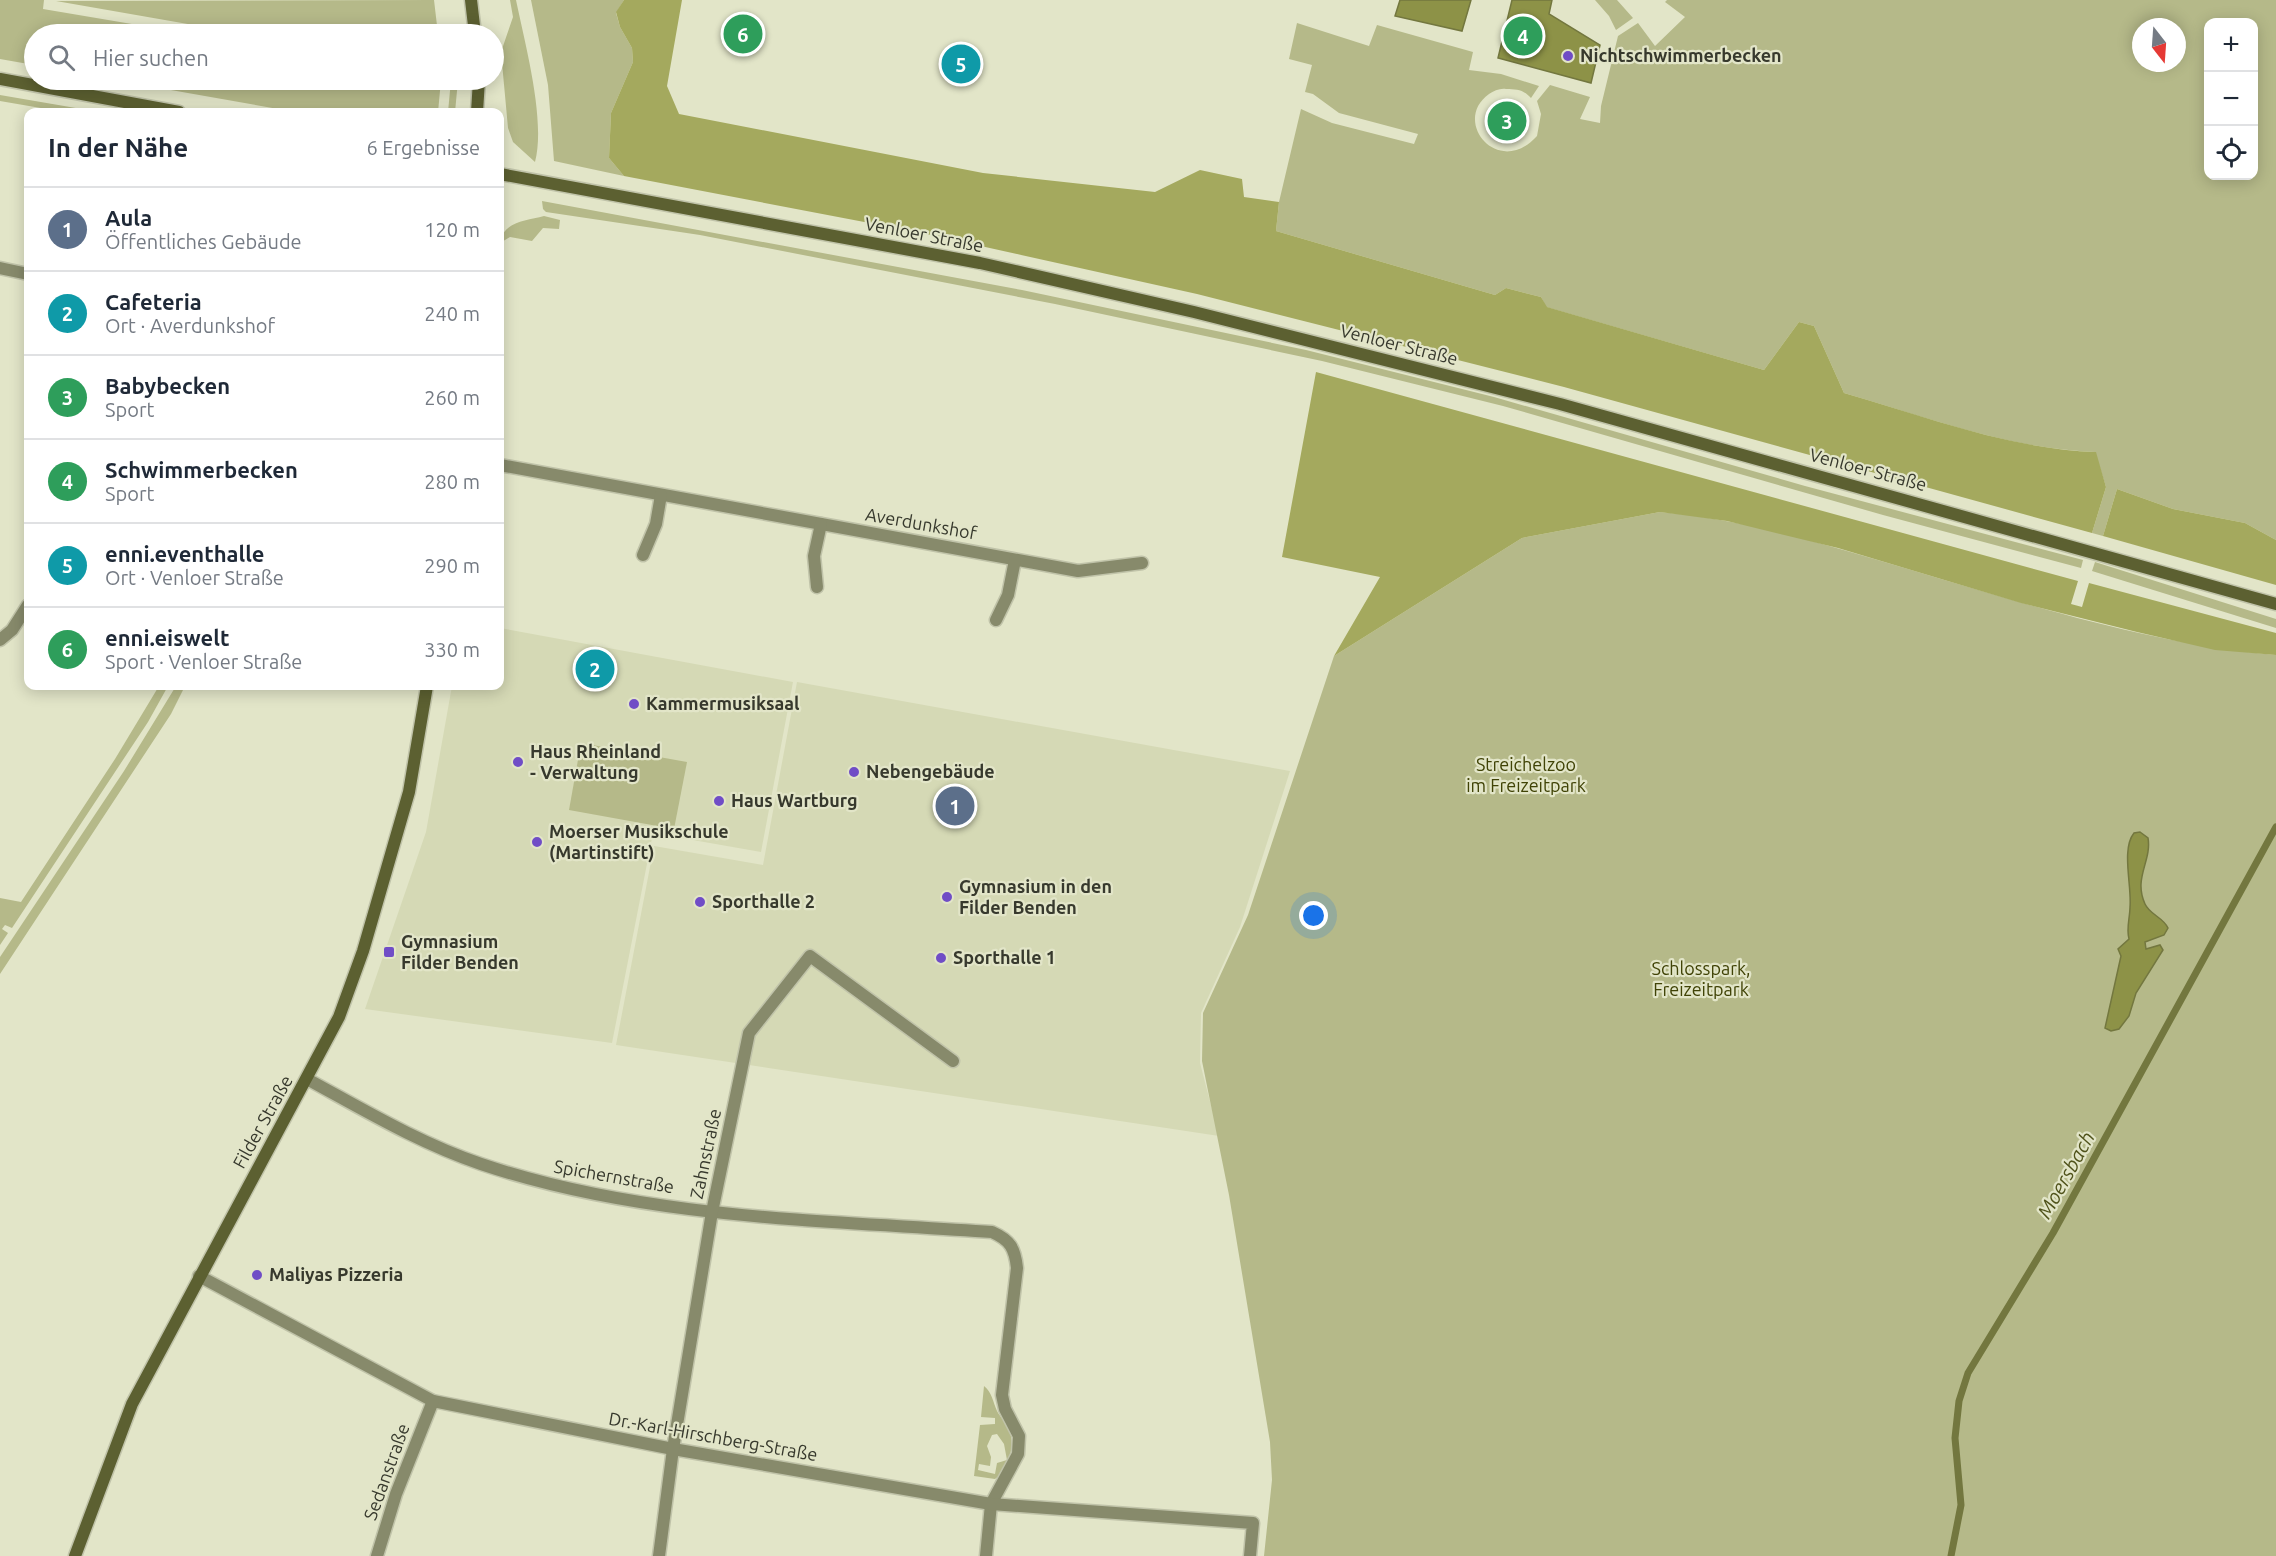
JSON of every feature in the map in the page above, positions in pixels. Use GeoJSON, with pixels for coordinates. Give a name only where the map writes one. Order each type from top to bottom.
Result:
{"type":"FeatureCollection","features":[{"type":"Feature","properties":{"kind":"main road"},"geometry":{"type":"LineString","coordinates":[[471,0],[474,24]]}},
{"type":"Feature","properties":{"kind":"main road"},"geometry":{"type":"LineString","coordinates":[[0,79],[24,83]]}},
{"type":"Feature","properties":{"kind":"main road"},"geometry":{"type":"LineString","coordinates":[[60,90],[157,108]]}},
{"type":"Feature","properties":{"kind":"main road"},"geometry":{"type":"LineString","coordinates":[[477,108],[478,90]]}},
{"type":"Feature","properties":{"kind":"main road","name":"Venloer Straße"},"geometry":{"type":"LineString","coordinates":[[504,175],[980,263],[1194,312],[1560,404],[2087,549],[2276,604]]}},
{"type":"Feature","properties":{"kind":"main road","name":"Filder Straße"},"geometry":{"type":"LineString","coordinates":[[75,1556],[132,1404],[339,1017],[366,941],[409,792],[426,690]]}},
{"type":"Feature","properties":{"kind":"street"},"geometry":{"type":"LineString","coordinates":[[0,268],[24,273]]}},
{"type":"Feature","properties":{"kind":"street","name":"Averdunkshof"},"geometry":{"type":"LineString","coordinates":[[504,466],[1078,571],[1142,563]]}},
{"type":"Feature","properties":{"kind":"street"},"geometry":{"type":"LineString","coordinates":[[643,555],[656,524],[661,495]]}},
{"type":"Feature","properties":{"kind":"street"},"geometry":{"type":"LineString","coordinates":[[817,587],[814,556],[821,524]]}},
{"type":"Feature","properties":{"kind":"street"},"geometry":{"type":"LineString","coordinates":[[996,620],[1008,594],[1015,560]]}},
{"type":"Feature","properties":{"kind":"street"},"geometry":{"type":"LineString","coordinates":[[0,640],[12,630],[24,611]]}},
{"type":"Feature","properties":{"kind":"street","name":"Zahnstraße"},"geometry":{"type":"LineString","coordinates":[[659,1556],[673,1449],[712,1212],[749,1033],[810,956],[952,1061]]}},
{"type":"Feature","properties":{"kind":"street","name":"Spichernstraße"},"geometry":{"type":"LineString","coordinates":[[307,1079],[411,1136],[481,1163],[549,1184],[712,1212],[992,1232],[1006,1239],[1015,1251],[1017,1268],[1002,1395],[1005,1409],[1019,1437],[1018,1454],[991,1504]]}},
{"type":"Feature","properties":{"kind":"street","name":"Dr.-Karl-Hirschberg-Straße"},"geometry":{"type":"LineString","coordinates":[[199,1276],[433,1401],[673,1449],[991,1504],[1253,1523],[1250,1556]]}},
{"type":"Feature","properties":{"kind":"street","name":"Sedanstraße"},"geometry":{"type":"LineString","coordinates":[[377,1556],[396,1494],[433,1401]]}},
{"type":"Feature","properties":{"kind":"street"},"geometry":{"type":"LineString","coordinates":[[986,1556],[991,1504]]}},
{"type":"Feature","properties":{"kind":"shaded area"},"geometry":{"type":"Polygon","coordinates":[[[624,0],[682,0],[667,86],[679,114],[983,173],[1155,192],[1200,170],[1242,179],[1244,197],[1279,202],[1276,231],[1495,295],[1506,288],[1541,297],[1547,307],[1764,370],[1799,322],[1814,326],[1844,393],[2000,438],[2064,450],[2096,452],[2106,487],[2092,533],[1564,387],[1197,294],[922,233],[624,176],[609,158],[611,113],[633,62],[632,48],[620,27],[616,12],[624,0]]]}},
{"type":"Feature","properties":{"kind":"shaded area"},"geometry":{"type":"Polygon","coordinates":[[[1400,0],[1471,0],[1462,31],[1395,16],[1400,0]]]}},
{"type":"Feature","properties":{"kind":"shaded area"},"geometry":{"type":"Polygon","coordinates":[[[1512,0],[1552,0],[1549,14],[1600,45],[1591,83],[1498,58],[1512,0]]]}},
{"type":"Feature","properties":{"kind":"shaded area"},"geometry":{"type":"Polygon","coordinates":[[[1507,105],[1519,109],[1523,121],[1519,133],[1507,137],[1495,133],[1491,121],[1495,109],[1507,105]]]}},
{"type":"Feature","properties":{"kind":"shaded area"},"geometry":{"type":"Polygon","coordinates":[[[1316,372],[2078,581],[2071,604],[2082,607],[2089,583],[2276,633],[2276,655],[2215,650],[2137,632],[2021,603],[1838,548],[1727,521],[1660,512],[1522,538],[1334,656],[1380,577],[1282,557],[1316,372]]]}},
{"type":"Feature","properties":{"kind":"shaded area"},"geometry":{"type":"Polygon","coordinates":[[[2117,489],[2173,509],[2245,523],[2276,540],[2276,585],[2103,536],[2117,489]]]}},
{"type":"Feature","properties":{"kind":"shaded area","name":"Moerser Musikschule (Martinstift)"},"geometry":{"type":"Polygon","coordinates":[[[504,629],[793,682],[761,852],[653,833],[612,1043],[365,1009],[426,832],[451,690],[504,690],[504,629]]]}},
{"type":"Feature","properties":{"kind":"shaded area","name":"Gymnasium in den Filder Benden"},"geometry":{"type":"Polygon","coordinates":[[[797,682],[1290,771],[1240,927],[1201,1013],[1200,1063],[1219,1136],[616,1045],[654,846],[763,865],[797,682]]]}},
{"type":"Feature","properties":{"kind":"shaded area"},"geometry":{"type":"Polygon","coordinates":[[[2140,832],[2148,838],[2149,846],[2142,878],[2142,895],[2147,908],[2168,928],[2164,935],[2145,942],[2146,949],[2160,945],[2163,950],[2136,993],[2129,1016],[2119,1029],[2111,1031],[2105,1028],[2121,956],[2118,949],[2129,939],[2128,848],[2134,833],[2140,832]]]}},
{"type":"Feature","properties":{"kind":"green space"},"geometry":{"type":"Polygon","coordinates":[[[0,0],[44,0],[43,9],[132,24],[24,24],[24,63],[0,59],[0,0]]]}},
{"type":"Feature","properties":{"kind":"green space"},"geometry":{"type":"Polygon","coordinates":[[[434,0],[437,24],[188,24],[56,1],[434,0]]]}},
{"type":"Feature","properties":{"kind":"green space"},"geometry":{"type":"Polygon","coordinates":[[[510,0],[516,0],[536,104],[538,145],[535,162],[513,142],[508,128],[504,85],[504,43],[513,17],[510,0]]]}},
{"type":"Feature","properties":{"kind":"green space"},"geometry":{"type":"Polygon","coordinates":[[[531,0],[624,0],[616,13],[620,27],[632,48],[633,62],[611,113],[609,158],[624,176],[554,161],[548,85],[531,0]]]}},
{"type":"Feature","properties":{"kind":"green space"},"geometry":{"type":"Polygon","coordinates":[[[1595,0],[1617,0],[1633,18],[1616,30],[1609,16],[1595,0]]]}},
{"type":"Feature","properties":{"kind":"green space"},"geometry":{"type":"Polygon","coordinates":[[[1667,0],[2276,0],[2276,540],[2245,523],[2173,509],[2117,489],[2103,536],[2092,533],[2106,487],[2095,452],[2063,450],[1999,438],[1844,393],[1814,326],[1799,322],[1764,370],[1546,307],[1541,297],[1506,288],[1495,295],[1276,231],[1279,202],[1301,109],[1332,123],[1414,144],[1418,134],[1339,113],[1313,94],[1305,92],[1312,65],[1289,59],[1297,23],[1369,46],[1377,25],[1473,52],[1469,70],[1501,74],[1539,86],[1531,98],[1520,90],[1502,89],[1489,94],[1479,105],[1475,118],[1477,130],[1484,141],[1495,149],[1508,151],[1522,148],[1537,136],[1541,114],[1537,101],[1550,85],[1590,97],[1580,119],[1600,123],[1601,106],[1618,36],[1638,23],[1655,46],[1685,17],[1665,2],[1667,0]]]}},
{"type":"Feature","properties":{"kind":"green space"},"geometry":{"type":"Polygon","coordinates":[[[171,90],[440,90],[438,108],[272,108],[171,90]]]}},
{"type":"Feature","properties":{"kind":"green space"},"geometry":{"type":"Polygon","coordinates":[[[450,90],[457,90],[455,108],[448,108],[450,90]]]}},
{"type":"Feature","properties":{"kind":"green space"},"geometry":{"type":"Polygon","coordinates":[[[0,95],[76,108],[41,108],[0,101],[0,95]]]}},
{"type":"Feature","properties":{"kind":"green space"},"geometry":{"type":"Polygon","coordinates":[[[542,201],[1022,290],[1306,350],[1494,397],[1805,486],[2083,560],[2081,568],[1883,515],[1503,406],[1322,361],[1055,304],[700,235],[546,212],[542,201]]]}},
{"type":"Feature","properties":{"kind":"green space"},"geometry":{"type":"Polygon","coordinates":[[[544,216],[560,220],[559,229],[543,228],[532,241],[510,237],[504,241],[506,230],[523,221],[544,216]]]}},
{"type":"Feature","properties":{"kind":"green space","name":"Schlosspark, Freizeitpark"},"geometry":{"type":"Polygon","coordinates":[[[1660,512],[1723,520],[1786,534],[2045,609],[2137,632],[2229,650],[2276,655],[2276,1556],[1264,1556],[1272,1480],[1270,1442],[1229,1195],[1202,1061],[1203,1013],[1248,915],[1334,656],[1522,538],[1660,512]]]}},
{"type":"Feature","properties":{"kind":"green space"},"geometry":{"type":"Polygon","coordinates":[[[2095,562],[2276,619],[2276,628],[2092,571],[2095,562]]]}},
{"type":"Feature","properties":{"kind":"green space"},"geometry":{"type":"Polygon","coordinates":[[[157,690],[166,690],[148,722],[12,928],[5,925],[2,929],[8,933],[0,945],[0,898],[21,902],[115,759],[157,690]]]}},
{"type":"Feature","properties":{"kind":"green space"},"geometry":{"type":"Polygon","coordinates":[[[174,690],[183,690],[171,714],[0,974],[0,957],[124,771],[174,690]]]}},
{"type":"Feature","properties":{"kind":"green space"},"geometry":{"type":"Polygon","coordinates":[[[581,743],[687,762],[674,829],[569,810],[581,743]]]}},
{"type":"Feature","properties":{"kind":"green space"},"geometry":{"type":"Polygon","coordinates":[[[984,1386],[991,1394],[998,1413],[1007,1425],[1011,1440],[1008,1463],[995,1479],[974,1476],[980,1425],[995,1424],[995,1418],[981,1417],[984,1386]],[[997,1434],[992,1435],[987,1446],[991,1457],[990,1466],[979,1464],[978,1470],[995,1474],[997,1463],[1007,1460],[1004,1444],[997,1434]]]}},
{"type":"Feature","properties":{"kind":"waterway","name":"Moersbach"},"geometry":{"type":"LineString","coordinates":[[1951,1556],[1961,1505],[1955,1438],[1959,1401],[1968,1373],[2053,1233],[2276,827]]}},
{"type":"Feature","properties":{"kind":"place","name":"enni.eiswelt"},"geometry":{"type":"Point","coordinates":[743,34]}},
{"type":"Feature","properties":{"kind":"place","name":"Schwimmerbecken"},"geometry":{"type":"Point","coordinates":[1523,36]}},
{"type":"Feature","properties":{"kind":"place","name":"Nichtschwimmerbecken"},"geometry":{"type":"Point","coordinates":[1568,56]}},
{"type":"Feature","properties":{"kind":"place","name":"enni.eventhalle"},"geometry":{"type":"Point","coordinates":[961,64]}},
{"type":"Feature","properties":{"kind":"place","name":"Babybecken"},"geometry":{"type":"Point","coordinates":[1507,121]}},
{"type":"Feature","properties":{"kind":"place","name":"Cafeteria"},"geometry":{"type":"Point","coordinates":[595,669]}},
{"type":"Feature","properties":{"kind":"place","name":"Kammermusiksaal"},"geometry":{"type":"Point","coordinates":[634,704]}},
{"type":"Feature","properties":{"kind":"place","name":"Haus Rheinland - Verwaltung"},"geometry":{"type":"Point","coordinates":[518,762]}},
{"type":"Feature","properties":{"kind":"place","name":"Nebengebäude"},"geometry":{"type":"Point","coordinates":[854,772]}},
{"type":"Feature","properties":{"kind":"place","name":"Haus Wartburg"},"geometry":{"type":"Point","coordinates":[719,801]}},
{"type":"Feature","properties":{"kind":"place","name":"Aula"},"geometry":{"type":"Point","coordinates":[955,806]}},
{"type":"Feature","properties":{"kind":"place","name":"Moerser Musikschule (Martinstift)"},"geometry":{"type":"Point","coordinates":[537,842]}},
{"type":"Feature","properties":{"kind":"place","name":"Gymnasium in den Filder Benden"},"geometry":{"type":"Point","coordinates":[947,897]}},
{"type":"Feature","properties":{"kind":"place","name":"Sporthalle 2"},"geometry":{"type":"Point","coordinates":[700,902]}},
{"type":"Feature","properties":{"kind":"place","name":"Gymnasium Filder Benden"},"geometry":{"type":"Point","coordinates":[389,952]}},
{"type":"Feature","properties":{"kind":"place","name":"Sporthalle 1"},"geometry":{"type":"Point","coordinates":[941,958]}},
{"type":"Feature","properties":{"kind":"place","name":"Maliyas Pizzeria"},"geometry":{"type":"Point","coordinates":[257,1275]}},
{"type":"Feature","properties":{"kind":"park label","name":"Streichelzoo im Freizeitpark"},"geometry":{"type":"Point","coordinates":[1526,775]}}]}
